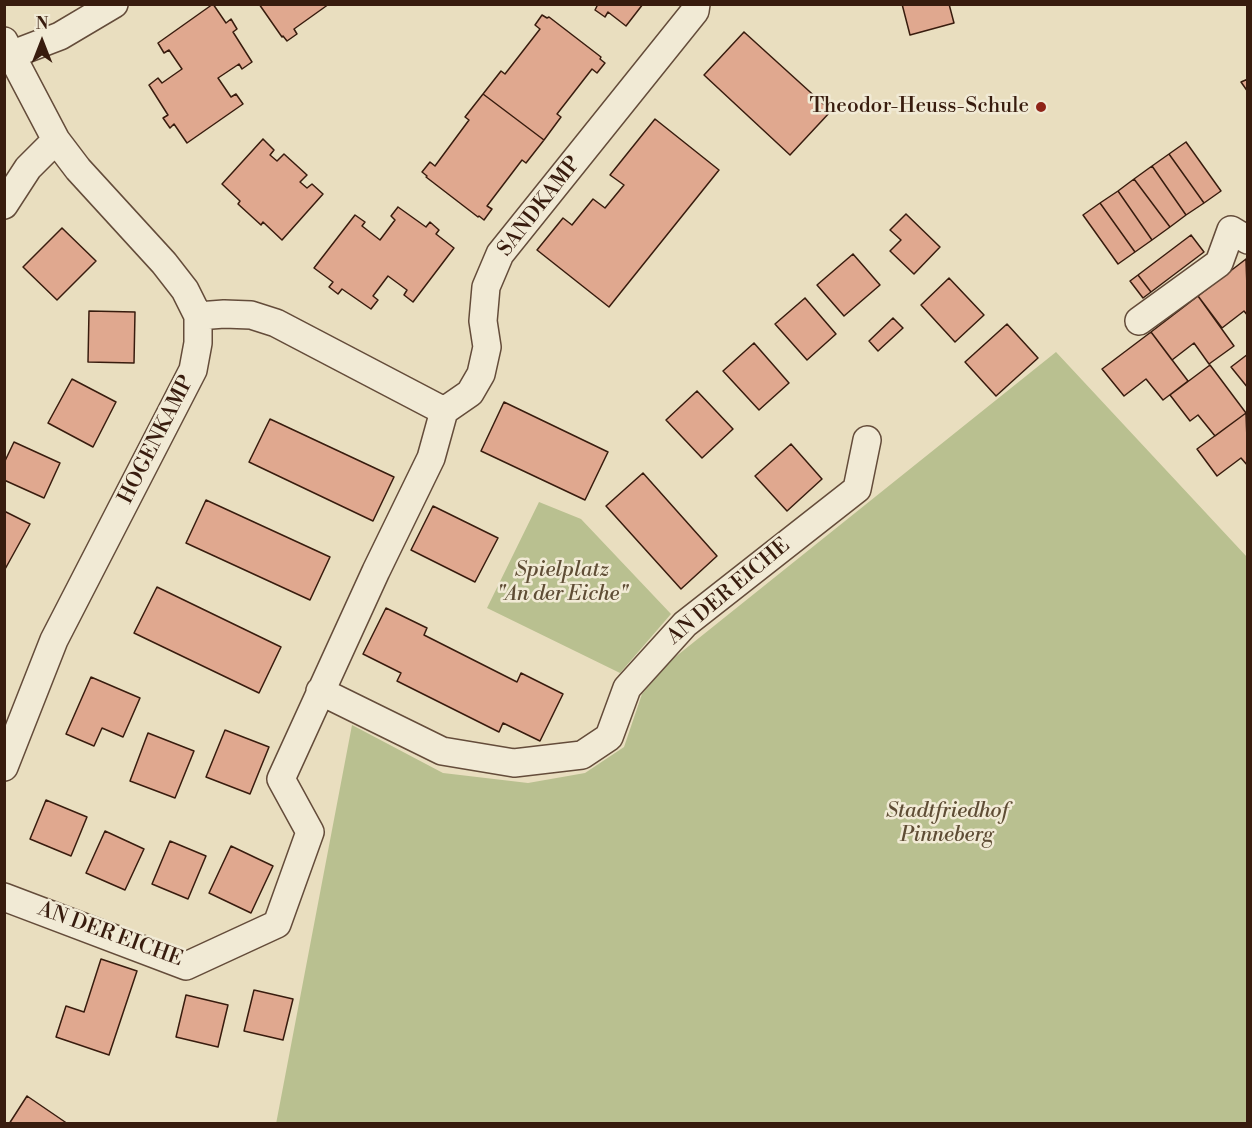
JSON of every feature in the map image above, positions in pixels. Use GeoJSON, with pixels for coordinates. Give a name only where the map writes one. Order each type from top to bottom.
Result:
{"type":"FeatureCollection","features":[{"type":"Feature","properties":{"kind":"street"},"geometry":{"type":"LineString","coordinates":[[9,47],[60,36],[114,4]]}},
{"type":"Feature","properties":{"kind":"street","name":"SANDKAMP"},"geometry":{"type":"LineString","coordinates":[[444,411],[470,393],[481,374],[487,347],[483,321],[486,287],[500,254],[695,10],[696,4]]}},
{"type":"Feature","properties":{"kind":"street","name":"HOGENKAMP"},"geometry":{"type":"LineString","coordinates":[[4,767],[54,640],[193,370],[198,343],[198,316],[185,290],[164,263],[78,169],[56,140],[9,47]]}},
{"type":"Feature","properties":{"kind":"street"},"geometry":{"type":"LineString","coordinates":[[4,206],[28,168],[56,140]]}},
{"type":"Feature","properties":{"kind":"street"},"geometry":{"type":"LineString","coordinates":[[1139,321],[1219,263],[1231,230],[1248,240]]}},
{"type":"Feature","properties":{"kind":"street"},"geometry":{"type":"LineString","coordinates":[[198,316],[251,315],[276,323],[444,411]]}},
{"type":"Feature","properties":{"kind":"street","name":"AN DER EICHE"},"geometry":{"type":"LineString","coordinates":[[4,897],[186,966],[277,924],[310,832],[281,779],[431,458],[444,411]]}},
{"type":"Feature","properties":{"kind":"street","name":"AN DER EICHE"},"geometry":{"type":"LineString","coordinates":[[320,692],[442,752],[514,763],[582,755],[609,736],[627,687],[685,624],[857,489],[867,440]]}},
{"type":"Feature","properties":{"kind":"green space","name":"Stadtfriedhof Pinneberg"},"geometry":{"type":"Polygon","coordinates":[[[1056,352],[1247,557],[1247,1123],[276,1124],[352,725],[443,773],[528,783],[585,773],[624,747],[642,694],[669,662],[1056,352]]]}},
{"type":"Feature","properties":{"kind":"green space","name":"Spielplatz \"An der Eiche\""},"geometry":{"type":"Polygon","coordinates":[[[539,502],[581,519],[671,614],[620,673],[487,608],[539,502]]]}},
{"type":"Feature","properties":{"kind":"building"},"geometry":{"type":"Polygon","coordinates":[[[213,4],[226,23],[231,19],[237,29],[233,32],[252,62],[242,69],[239,64],[218,78],[231,97],[236,94],[243,104],[187,143],[174,124],[170,128],[163,118],[168,115],[149,85],[158,78],[162,83],[182,69],[169,50],[164,53],[158,43],[213,4]]]}},
{"type":"Feature","properties":{"kind":"building"},"geometry":{"type":"Polygon","coordinates":[[[259,4],[329,4],[294,29],[297,34],[287,41],[259,4]]]}},
{"type":"Feature","properties":{"kind":"building"},"geometry":{"type":"Polygon","coordinates":[[[598,4],[643,4],[626,26],[608,12],[605,17],[595,10],[598,4]]]}},
{"type":"Feature","properties":{"kind":"building"},"geometry":{"type":"Polygon","coordinates":[[[902,4],[949,4],[954,23],[910,35],[902,4]]]}},
{"type":"Feature","properties":{"kind":"building"},"geometry":{"type":"Polygon","coordinates":[[[542,15],[549,17],[601,57],[600,59],[605,63],[597,73],[592,69],[557,114],[561,117],[544,140],[483,94],[501,71],[505,74],[540,29],[535,25],[542,15]]]}},
{"type":"Feature","properties":{"kind":"building"},"geometry":{"type":"Polygon","coordinates":[[[744,32],[831,111],[790,155],[704,75],[744,32]]]}},
{"type":"Feature","properties":{"kind":"building"},"geometry":{"type":"Polygon","coordinates":[[[1248,79],[1248,92],[1241,82],[1248,79]]]}},
{"type":"Feature","properties":{"kind":"building"},"geometry":{"type":"Polygon","coordinates":[[[483,94],[544,140],[526,163],[522,160],[487,206],[492,209],[484,220],[422,172],[430,162],[435,166],[469,120],[465,117],[483,94]]]}},
{"type":"Feature","properties":{"kind":"building"},"geometry":{"type":"Polygon","coordinates":[[[655,119],[719,170],[609,307],[537,250],[563,218],[572,225],[593,199],[605,208],[624,185],[610,175],[655,119]]]}},
{"type":"Feature","properties":{"kind":"building"},"geometry":{"type":"Polygon","coordinates":[[[263,139],[274,150],[270,155],[277,161],[284,154],[307,175],[300,182],[307,188],[312,184],[323,194],[282,240],[263,222],[261,225],[238,204],[240,201],[222,184],[263,139]]]}},
{"type":"Feature","properties":{"kind":"building"},"geometry":{"type":"Polygon","coordinates":[[[1186,142],[1221,191],[1204,203],[1169,154],[1186,142]]]}},
{"type":"Feature","properties":{"kind":"building"},"geometry":{"type":"Polygon","coordinates":[[[1169,154],[1204,203],[1186,215],[1152,166],[1169,154]]]}},
{"type":"Feature","properties":{"kind":"building"},"geometry":{"type":"Polygon","coordinates":[[[1152,166],[1186,215],[1170,227],[1134,179],[1152,166]]]}},
{"type":"Feature","properties":{"kind":"building"},"geometry":{"type":"Polygon","coordinates":[[[1134,179],[1170,227],[1152,240],[1118,191],[1134,179]]]}},
{"type":"Feature","properties":{"kind":"building"},"geometry":{"type":"Polygon","coordinates":[[[1118,191],[1152,240],[1135,252],[1100,203],[1118,191]]]}},
{"type":"Feature","properties":{"kind":"building"},"geometry":{"type":"Polygon","coordinates":[[[1100,203],[1135,252],[1118,264],[1083,215],[1100,203]]]}},
{"type":"Feature","properties":{"kind":"building"},"geometry":{"type":"Polygon","coordinates":[[[398,207],[426,227],[430,222],[439,230],[436,234],[454,248],[413,302],[404,295],[407,290],[388,276],[373,296],[378,300],[371,309],[342,289],[338,294],[329,287],[333,282],[314,268],[355,215],[365,222],[362,226],[380,240],[395,220],[391,216],[398,207]]]}},
{"type":"Feature","properties":{"kind":"building"},"geometry":{"type":"Polygon","coordinates":[[[906,214],[940,247],[914,274],[890,251],[901,240],[890,230],[906,214]]]}},
{"type":"Feature","properties":{"kind":"building"},"geometry":{"type":"Polygon","coordinates":[[[62,228],[96,261],[57,300],[23,267],[62,228]]]}},
{"type":"Feature","properties":{"kind":"building"},"geometry":{"type":"Polygon","coordinates":[[[1191,235],[1204,252],[1151,292],[1138,275],[1191,235]]]}},
{"type":"Feature","properties":{"kind":"building"},"geometry":{"type":"Polygon","coordinates":[[[853,254],[880,285],[844,316],[817,285],[853,254]]]}},
{"type":"Feature","properties":{"kind":"building"},"geometry":{"type":"Polygon","coordinates":[[[1246,259],[1248,316],[1244,311],[1222,328],[1198,296],[1246,259]]]}},
{"type":"Feature","properties":{"kind":"building"},"geometry":{"type":"Polygon","coordinates":[[[1138,275],[1151,292],[1143,298],[1130,281],[1138,275]]]}},
{"type":"Feature","properties":{"kind":"building"},"geometry":{"type":"Polygon","coordinates":[[[949,278],[984,315],[955,342],[921,305],[949,278]]]}},
{"type":"Feature","properties":{"kind":"building"},"geometry":{"type":"Polygon","coordinates":[[[1198,296],[1234,346],[1209,364],[1194,343],[1172,360],[1151,332],[1198,296]]]}},
{"type":"Feature","properties":{"kind":"building"},"geometry":{"type":"Polygon","coordinates":[[[805,298],[836,334],[807,360],[775,324],[805,298]]]}},
{"type":"Feature","properties":{"kind":"building"},"geometry":{"type":"Polygon","coordinates":[[[89,311],[135,312],[134,363],[88,362],[89,311]]]}},
{"type":"Feature","properties":{"kind":"building"},"geometry":{"type":"Polygon","coordinates":[[[893,318],[903,328],[878,351],[869,341],[893,318]]]}},
{"type":"Feature","properties":{"kind":"building"},"geometry":{"type":"Polygon","coordinates":[[[1007,324],[1038,358],[996,396],[965,362],[1007,324]]]}},
{"type":"Feature","properties":{"kind":"building"},"geometry":{"type":"Polygon","coordinates":[[[1151,332],[1188,381],[1163,400],[1146,379],[1124,396],[1102,369],[1151,332]]]}},
{"type":"Feature","properties":{"kind":"building"},"geometry":{"type":"Polygon","coordinates":[[[754,343],[789,383],[759,410],[723,371],[754,343]]]}},
{"type":"Feature","properties":{"kind":"building"},"geometry":{"type":"Polygon","coordinates":[[[1248,354],[1248,388],[1231,367],[1248,354]]]}},
{"type":"Feature","properties":{"kind":"building"},"geometry":{"type":"Polygon","coordinates":[[[1210,365],[1246,413],[1215,436],[1198,415],[1190,421],[1170,395],[1210,365]]]}},
{"type":"Feature","properties":{"kind":"building"},"geometry":{"type":"Polygon","coordinates":[[[72,379],[116,402],[93,447],[48,423],[72,379]]]}},
{"type":"Feature","properties":{"kind":"building"},"geometry":{"type":"Polygon","coordinates":[[[697,391],[733,429],[702,458],[666,420],[697,391]]]}},
{"type":"Feature","properties":{"kind":"building"},"geometry":{"type":"Polygon","coordinates":[[[504,402],[608,452],[585,500],[481,451],[504,402]]]}},
{"type":"Feature","properties":{"kind":"building"},"geometry":{"type":"Polygon","coordinates":[[[1246,413],[1248,466],[1241,458],[1217,476],[1197,449],[1246,413]]]}},
{"type":"Feature","properties":{"kind":"building"},"geometry":{"type":"Polygon","coordinates":[[[270,419],[394,477],[373,521],[249,462],[270,419]]]}},
{"type":"Feature","properties":{"kind":"building"},"geometry":{"type":"Polygon","coordinates":[[[14,442],[60,463],[44,498],[4,480],[4,463],[14,442]]]}},
{"type":"Feature","properties":{"kind":"building"},"geometry":{"type":"Polygon","coordinates":[[[791,444],[822,479],[787,511],[755,476],[791,444]]]}},
{"type":"Feature","properties":{"kind":"building"},"geometry":{"type":"Polygon","coordinates":[[[643,473],[717,556],[681,589],[606,506],[643,473]]]}},
{"type":"Feature","properties":{"kind":"building"},"geometry":{"type":"Polygon","coordinates":[[[206,500],[330,557],[310,600],[186,543],[206,500]]]}},
{"type":"Feature","properties":{"kind":"building"},"geometry":{"type":"Polygon","coordinates":[[[433,506],[498,538],[475,582],[411,550],[433,506]]]}},
{"type":"Feature","properties":{"kind":"building"},"geometry":{"type":"Polygon","coordinates":[[[4,511],[30,524],[4,571],[4,511]]]}},
{"type":"Feature","properties":{"kind":"building"},"geometry":{"type":"Polygon","coordinates":[[[157,587],[281,647],[259,693],[134,633],[157,587]]]}},
{"type":"Feature","properties":{"kind":"building"},"geometry":{"type":"Polygon","coordinates":[[[386,608],[427,628],[424,635],[517,682],[521,673],[563,694],[540,741],[503,723],[499,732],[397,681],[401,673],[363,654],[386,608]]]}},
{"type":"Feature","properties":{"kind":"building"},"geometry":{"type":"Polygon","coordinates":[[[91,677],[140,698],[123,737],[102,728],[94,746],[66,734],[91,677]]]}},
{"type":"Feature","properties":{"kind":"building"},"geometry":{"type":"Polygon","coordinates":[[[225,730],[269,747],[250,794],[206,777],[225,730]]]}},
{"type":"Feature","properties":{"kind":"building"},"geometry":{"type":"Polygon","coordinates":[[[148,733],[194,751],[175,798],[130,781],[148,733]]]}},
{"type":"Feature","properties":{"kind":"building"},"geometry":{"type":"Polygon","coordinates":[[[46,800],[87,817],[71,856],[30,839],[46,800]]]}},
{"type":"Feature","properties":{"kind":"building"},"geometry":{"type":"Polygon","coordinates":[[[105,831],[144,849],[125,890],[86,873],[105,831]]]}},
{"type":"Feature","properties":{"kind":"building"},"geometry":{"type":"Polygon","coordinates":[[[170,841],[206,856],[188,899],[152,884],[170,841]]]}},
{"type":"Feature","properties":{"kind":"building"},"geometry":{"type":"Polygon","coordinates":[[[231,846],[273,866],[251,913],[209,893],[231,846]]]}},
{"type":"Feature","properties":{"kind":"building"},"geometry":{"type":"Polygon","coordinates":[[[101,959],[137,971],[109,1055],[56,1037],[66,1006],[84,1012],[101,959]]]}},
{"type":"Feature","properties":{"kind":"building"},"geometry":{"type":"Polygon","coordinates":[[[254,990],[293,999],[283,1040],[244,1031],[254,990]]]}},
{"type":"Feature","properties":{"kind":"building"},"geometry":{"type":"Polygon","coordinates":[[[186,995],[228,1005],[218,1047],[176,1037],[186,995]]]}},
{"type":"Feature","properties":{"kind":"building"},"geometry":{"type":"Polygon","coordinates":[[[27,1096],[68,1124],[9,1124],[27,1096]]]}},
{"type":"Feature","properties":{"kind":"place","name":"Theodor-Heuss-Schule"},"geometry":{"type":"Point","coordinates":[1041,107]}}]}
